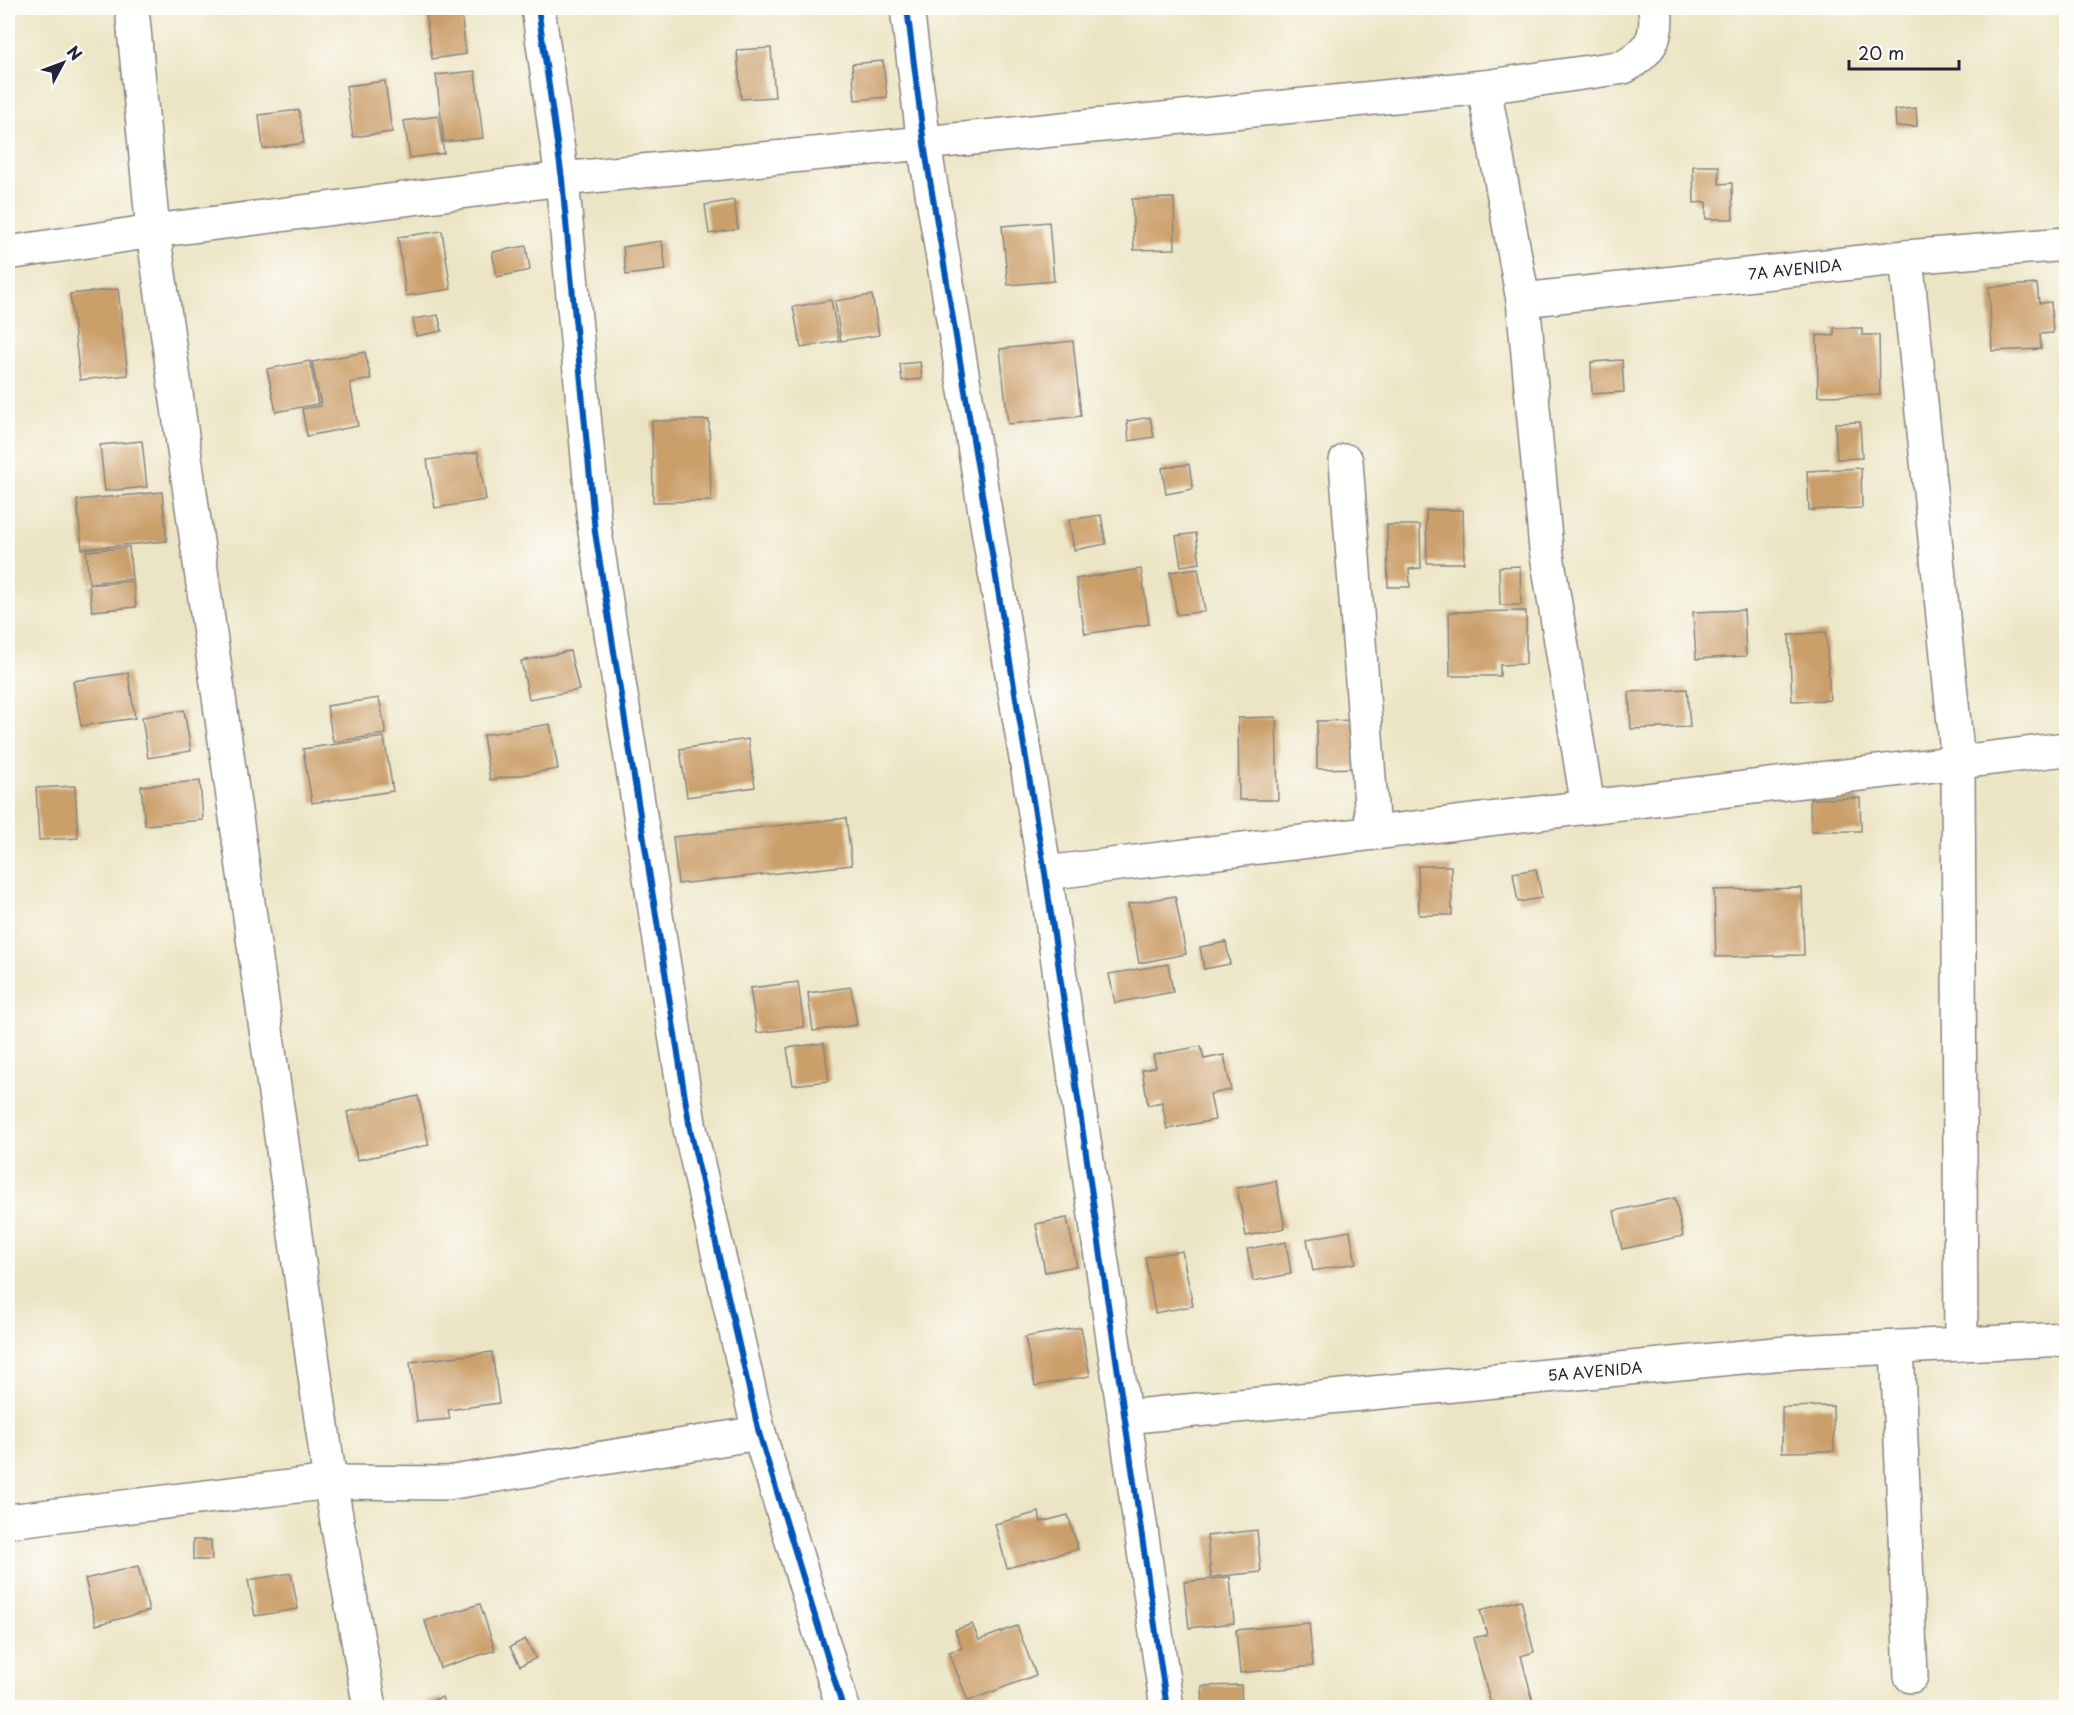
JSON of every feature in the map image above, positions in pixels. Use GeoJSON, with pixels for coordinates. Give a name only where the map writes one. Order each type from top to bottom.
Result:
{"type":"FeatureCollection","features":[{"type":"Feature","properties":{"kind":"street"},"geometry":{"type":"LineString","coordinates":[[132,8],[153,231],[330,1482],[370,1707]]}},
{"type":"Feature","properties":{"kind":"street"},"geometry":{"type":"LineString","coordinates":[[538,8],[562,179],[597,544],[690,1129],[759,1433],[843,1707]]}},
{"type":"Feature","properties":{"kind":"street"},"geometry":{"type":"LineString","coordinates":[[907,8],[924,144],[1045,873],[1167,1707]]}},
{"type":"Feature","properties":{"kind":"street"},"geometry":{"type":"LineString","coordinates":[[8,253],[153,231],[562,179],[1484,87],[1624,67],[1643,55],[1655,39],[1655,8]]}},
{"type":"Feature","properties":{"kind":"street"},"geometry":{"type":"LineString","coordinates":[[1484,87],[1523,300],[1546,549],[1588,807]]}},
{"type":"Feature","properties":{"kind":"street","name":"7A AVENIDA"},"geometry":{"type":"LineString","coordinates":[[1523,300],[1906,257],[2067,244]]}},
{"type":"Feature","properties":{"kind":"street"},"geometry":{"type":"LineString","coordinates":[[1906,257],[1958,762],[1961,1344]]}},
{"type":"Feature","properties":{"kind":"street"},"geometry":{"type":"LineString","coordinates":[[1346,461],[1373,833]]}},
{"type":"Feature","properties":{"kind":"street"},"geometry":{"type":"LineString","coordinates":[[1045,873],[2067,749]]}},
{"type":"Feature","properties":{"kind":"street","name":"5A AVENIDA"},"geometry":{"type":"LineString","coordinates":[[1124,1417],[1784,1354],[2067,1339]]}},
{"type":"Feature","properties":{"kind":"street"},"geometry":{"type":"LineString","coordinates":[[1897,1347],[1911,1676]]}},
{"type":"Feature","properties":{"kind":"street"},"geometry":{"type":"LineString","coordinates":[[8,1521],[330,1482],[447,1483],[759,1433]]}},
{"type":"Feature","properties":{"kind":"building"},"geometry":{"type":"Polygon","coordinates":[[[1458,8],[1488,8],[1488,9],[1459,12],[1458,8]]]}},
{"type":"Feature","properties":{"kind":"building"},"geometry":{"type":"Polygon","coordinates":[[[461,11],[466,54],[432,59],[426,15],[461,11]]]}},
{"type":"Feature","properties":{"kind":"building"},"geometry":{"type":"Polygon","coordinates":[[[771,48],[775,97],[741,99],[737,50],[771,48]]]}},
{"type":"Feature","properties":{"kind":"building"},"geometry":{"type":"Polygon","coordinates":[[[883,61],[887,97],[855,100],[852,64],[883,61]]]}},
{"type":"Feature","properties":{"kind":"building"},"geometry":{"type":"Polygon","coordinates":[[[475,71],[483,138],[444,142],[436,75],[475,71]]]}},
{"type":"Feature","properties":{"kind":"building"},"geometry":{"type":"Polygon","coordinates":[[[385,81],[392,132],[353,137],[346,86],[385,81]]]}},
{"type":"Feature","properties":{"kind":"building"},"geometry":{"type":"Polygon","coordinates":[[[1916,108],[1917,126],[1896,127],[1895,110],[1916,108]]]}},
{"type":"Feature","properties":{"kind":"building"},"geometry":{"type":"Polygon","coordinates":[[[299,110],[304,143],[263,149],[259,115],[299,110]]]}},
{"type":"Feature","properties":{"kind":"building"},"geometry":{"type":"Polygon","coordinates":[[[438,116],[444,153],[410,158],[404,121],[438,116]]]}},
{"type":"Feature","properties":{"kind":"building"},"geometry":{"type":"Polygon","coordinates":[[[1693,166],[1719,166],[1719,184],[1732,183],[1733,219],[1706,219],[1706,202],[1694,203],[1693,166]]]}},
{"type":"Feature","properties":{"kind":"building"},"geometry":{"type":"Polygon","coordinates":[[[1174,198],[1175,249],[1134,250],[1132,199],[1174,198]]]}},
{"type":"Feature","properties":{"kind":"building"},"geometry":{"type":"Polygon","coordinates":[[[734,200],[738,229],[709,234],[705,205],[734,200]]]}},
{"type":"Feature","properties":{"kind":"building"},"geometry":{"type":"Polygon","coordinates":[[[1049,222],[1054,281],[1008,285],[1002,226],[1049,222]]]}},
{"type":"Feature","properties":{"kind":"building"},"geometry":{"type":"Polygon","coordinates":[[[442,231],[451,289],[406,296],[398,237],[442,231]]]}},
{"type":"Feature","properties":{"kind":"building"},"geometry":{"type":"Polygon","coordinates":[[[662,241],[666,270],[626,275],[623,247],[662,241]]]}},
{"type":"Feature","properties":{"kind":"building"},"geometry":{"type":"Polygon","coordinates":[[[526,246],[530,270],[497,277],[492,252],[526,246]]]}},
{"type":"Feature","properties":{"kind":"building"},"geometry":{"type":"Polygon","coordinates":[[[2037,284],[2039,303],[2051,302],[2053,333],[2040,334],[2041,349],[1992,351],[1989,287],[2037,284]]]}},
{"type":"Feature","properties":{"kind":"building"},"geometry":{"type":"Polygon","coordinates":[[[118,289],[128,375],[80,380],[70,294],[118,289]]]}},
{"type":"Feature","properties":{"kind":"building"},"geometry":{"type":"Polygon","coordinates":[[[872,295],[879,335],[841,341],[835,301],[872,295]]]}},
{"type":"Feature","properties":{"kind":"building"},"geometry":{"type":"Polygon","coordinates":[[[831,300],[839,341],[801,348],[793,307],[831,300]]]}},
{"type":"Feature","properties":{"kind":"building"},"geometry":{"type":"Polygon","coordinates":[[[438,315],[442,331],[416,336],[413,319],[438,315]]]}},
{"type":"Feature","properties":{"kind":"building"},"geometry":{"type":"Polygon","coordinates":[[[1834,328],[1862,328],[1862,335],[1879,335],[1880,395],[1818,396],[1817,335],[1834,336],[1834,328]]]}},
{"type":"Feature","properties":{"kind":"building"},"geometry":{"type":"Polygon","coordinates":[[[1073,341],[1081,416],[1008,424],[1000,349],[1073,341]]]}},
{"type":"Feature","properties":{"kind":"building"},"geometry":{"type":"Polygon","coordinates":[[[365,352],[371,379],[350,383],[358,426],[307,436],[302,409],[321,406],[312,362],[365,352]]]}},
{"type":"Feature","properties":{"kind":"building"},"geometry":{"type":"Polygon","coordinates":[[[1622,360],[1624,392],[1592,394],[1591,362],[1622,360]]]}},
{"type":"Feature","properties":{"kind":"building"},"geometry":{"type":"Polygon","coordinates":[[[310,361],[318,404],[276,412],[267,369],[310,361]]]}},
{"type":"Feature","properties":{"kind":"building"},"geometry":{"type":"Polygon","coordinates":[[[920,362],[922,379],[902,381],[900,364],[920,362]]]}},
{"type":"Feature","properties":{"kind":"building"},"geometry":{"type":"Polygon","coordinates":[[[1150,417],[1154,437],[1129,441],[1127,421],[1150,417]]]}},
{"type":"Feature","properties":{"kind":"building"},"geometry":{"type":"Polygon","coordinates":[[[709,420],[711,501],[653,502],[652,421],[709,420]]]}},
{"type":"Feature","properties":{"kind":"building"},"geometry":{"type":"Polygon","coordinates":[[[1860,422],[1862,458],[1837,459],[1835,423],[1860,422]]]}},
{"type":"Feature","properties":{"kind":"building"},"geometry":{"type":"Polygon","coordinates":[[[142,441],[147,487],[105,491],[100,445],[142,441]]]}},
{"type":"Feature","properties":{"kind":"building"},"geometry":{"type":"Polygon","coordinates":[[[478,452],[486,500],[435,508],[427,460],[478,452]]]}},
{"type":"Feature","properties":{"kind":"building"},"geometry":{"type":"Polygon","coordinates":[[[1189,464],[1193,489],[1166,494],[1162,468],[1189,464]]]}},
{"type":"Feature","properties":{"kind":"building"},"geometry":{"type":"Polygon","coordinates":[[[1861,468],[1862,508],[1809,510],[1807,471],[1861,468]]]}},
{"type":"Feature","properties":{"kind":"building"},"geometry":{"type":"Polygon","coordinates":[[[162,492],[167,541],[82,549],[77,500],[162,492]]]}},
{"type":"Feature","properties":{"kind":"building"},"geometry":{"type":"Polygon","coordinates":[[[1426,510],[1463,510],[1464,563],[1427,563],[1426,510]]]}},
{"type":"Feature","properties":{"kind":"building"},"geometry":{"type":"Polygon","coordinates":[[[1101,515],[1106,544],[1074,550],[1069,520],[1101,515]]]}},
{"type":"Feature","properties":{"kind":"building"},"geometry":{"type":"Polygon","coordinates":[[[1387,525],[1420,525],[1421,568],[1409,569],[1410,587],[1388,587],[1387,525]]]}},
{"type":"Feature","properties":{"kind":"building"},"geometry":{"type":"Polygon","coordinates":[[[1196,533],[1200,563],[1181,566],[1176,536],[1196,533]]]}},
{"type":"Feature","properties":{"kind":"building"},"geometry":{"type":"Polygon","coordinates":[[[129,547],[132,579],[89,583],[86,551],[129,547]]]}},
{"type":"Feature","properties":{"kind":"building"},"geometry":{"type":"Polygon","coordinates":[[[1520,566],[1521,605],[1500,605],[1499,567],[1520,566]]]}},
{"type":"Feature","properties":{"kind":"building"},"geometry":{"type":"Polygon","coordinates":[[[1198,568],[1205,611],[1177,615],[1170,572],[1198,568]]]}},
{"type":"Feature","properties":{"kind":"building"},"geometry":{"type":"Polygon","coordinates":[[[1141,569],[1149,624],[1085,634],[1076,579],[1141,569]]]}},
{"type":"Feature","properties":{"kind":"building"},"geometry":{"type":"Polygon","coordinates":[[[133,581],[136,607],[92,611],[89,585],[133,581]]]}},
{"type":"Feature","properties":{"kind":"building"},"geometry":{"type":"Polygon","coordinates":[[[1744,610],[1746,656],[1696,659],[1693,612],[1744,610]]]}},
{"type":"Feature","properties":{"kind":"building"},"geometry":{"type":"Polygon","coordinates":[[[1526,611],[1526,664],[1500,665],[1500,676],[1450,676],[1449,612],[1526,611]]]}},
{"type":"Feature","properties":{"kind":"building"},"geometry":{"type":"Polygon","coordinates":[[[1826,632],[1830,700],[1792,701],[1789,635],[1826,632]]]}},
{"type":"Feature","properties":{"kind":"building"},"geometry":{"type":"Polygon","coordinates":[[[570,651],[579,690],[529,699],[521,661],[570,651]]]}},
{"type":"Feature","properties":{"kind":"building"},"geometry":{"type":"Polygon","coordinates":[[[128,673],[135,718],[81,726],[73,681],[128,673]]]}},
{"type":"Feature","properties":{"kind":"building"},"geometry":{"type":"Polygon","coordinates":[[[1687,689],[1690,727],[1631,729],[1629,692],[1687,689]]]}},
{"type":"Feature","properties":{"kind":"building"},"geometry":{"type":"Polygon","coordinates":[[[379,698],[386,734],[333,742],[327,706],[379,698]]]}},
{"type":"Feature","properties":{"kind":"building"},"geometry":{"type":"Polygon","coordinates":[[[184,710],[191,751],[148,758],[142,717],[184,710]]]}},
{"type":"Feature","properties":{"kind":"building"},"geometry":{"type":"Polygon","coordinates":[[[1276,717],[1278,800],[1239,800],[1238,718],[1276,717]]]}},
{"type":"Feature","properties":{"kind":"building"},"geometry":{"type":"Polygon","coordinates":[[[1359,720],[1360,768],[1317,769],[1317,721],[1359,720]]]}},
{"type":"Feature","properties":{"kind":"building"},"geometry":{"type":"Polygon","coordinates":[[[550,724],[558,769],[490,780],[483,735],[550,724]]]}},
{"type":"Feature","properties":{"kind":"building"},"geometry":{"type":"Polygon","coordinates":[[[384,737],[393,791],[312,803],[303,749],[384,737]]]}},
{"type":"Feature","properties":{"kind":"building"},"geometry":{"type":"Polygon","coordinates":[[[748,739],[755,787],[687,797],[680,749],[748,739]]]}},
{"type":"Feature","properties":{"kind":"building"},"geometry":{"type":"Polygon","coordinates":[[[200,781],[203,820],[145,825],[141,786],[200,781]]]}},
{"type":"Feature","properties":{"kind":"building"},"geometry":{"type":"Polygon","coordinates":[[[75,786],[78,838],[39,840],[36,788],[75,786]]]}},
{"type":"Feature","properties":{"kind":"building"},"geometry":{"type":"Polygon","coordinates":[[[1860,798],[1861,831],[1811,831],[1810,799],[1860,798]]]}},
{"type":"Feature","properties":{"kind":"building"},"geometry":{"type":"Polygon","coordinates":[[[846,818],[852,865],[678,884],[673,837],[846,818]]]}},
{"type":"Feature","properties":{"kind":"building"},"geometry":{"type":"Polygon","coordinates":[[[1418,866],[1451,866],[1452,915],[1419,915],[1418,866]]]}},
{"type":"Feature","properties":{"kind":"building"},"geometry":{"type":"Polygon","coordinates":[[[1536,869],[1542,898],[1518,902],[1513,873],[1536,869]]]}},
{"type":"Feature","properties":{"kind":"building"},"geometry":{"type":"Polygon","coordinates":[[[1802,888],[1804,955],[1716,957],[1714,890],[1802,888]]]}},
{"type":"Feature","properties":{"kind":"building"},"geometry":{"type":"Polygon","coordinates":[[[1175,896],[1186,954],[1139,963],[1128,904],[1175,896]]]}},
{"type":"Feature","properties":{"kind":"building"},"geometry":{"type":"Polygon","coordinates":[[[1226,942],[1230,964],[1204,969],[1200,947],[1226,942]]]}},
{"type":"Feature","properties":{"kind":"building"},"geometry":{"type":"Polygon","coordinates":[[[1168,964],[1173,992],[1115,1003],[1109,974],[1168,964]]]}},
{"type":"Feature","properties":{"kind":"building"},"geometry":{"type":"Polygon","coordinates":[[[798,982],[804,1027],[757,1033],[750,988],[798,982]]]}},
{"type":"Feature","properties":{"kind":"building"},"geometry":{"type":"Polygon","coordinates":[[[851,987],[857,1025],[813,1031],[808,993],[851,987]]]}},
{"type":"Feature","properties":{"kind":"building"},"geometry":{"type":"Polygon","coordinates":[[[824,1043],[829,1081],[793,1085],[787,1048],[824,1043]]]}},
{"type":"Feature","properties":{"kind":"building"},"geometry":{"type":"Polygon","coordinates":[[[1201,1046],[1204,1059],[1224,1055],[1231,1090],[1210,1094],[1215,1120],[1167,1129],[1162,1102],[1148,1105],[1142,1070],[1156,1067],[1153,1055],[1201,1046]]]}},
{"type":"Feature","properties":{"kind":"building"},"geometry":{"type":"Polygon","coordinates":[[[418,1096],[429,1145],[357,1160],[347,1112],[418,1096]]]}},
{"type":"Feature","properties":{"kind":"building"},"geometry":{"type":"Polygon","coordinates":[[[1276,1181],[1285,1228],[1246,1236],[1237,1188],[1276,1181]]]}},
{"type":"Feature","properties":{"kind":"building"},"geometry":{"type":"Polygon","coordinates":[[[1675,1198],[1683,1236],[1622,1249],[1614,1211],[1675,1198]]]}},
{"type":"Feature","properties":{"kind":"building"},"geometry":{"type":"Polygon","coordinates":[[[1067,1218],[1077,1266],[1045,1272],[1036,1224],[1067,1218]]]}},
{"type":"Feature","properties":{"kind":"building"},"geometry":{"type":"Polygon","coordinates":[[[1350,1231],[1356,1263],[1313,1271],[1307,1239],[1350,1231]]]}},
{"type":"Feature","properties":{"kind":"building"},"geometry":{"type":"Polygon","coordinates":[[[1286,1242],[1291,1274],[1253,1281],[1247,1249],[1286,1242]]]}},
{"type":"Feature","properties":{"kind":"building"},"geometry":{"type":"Polygon","coordinates":[[[1182,1251],[1193,1306],[1155,1313],[1145,1257],[1182,1251]]]}},
{"type":"Feature","properties":{"kind":"building"},"geometry":{"type":"Polygon","coordinates":[[[1081,1327],[1090,1376],[1035,1386],[1025,1337],[1081,1327]]]}},
{"type":"Feature","properties":{"kind":"building"},"geometry":{"type":"Polygon","coordinates":[[[492,1352],[499,1403],[448,1410],[450,1419],[417,1422],[410,1362],[492,1352]]]}},
{"type":"Feature","properties":{"kind":"building"},"geometry":{"type":"Polygon","coordinates":[[[1833,1406],[1834,1451],[1782,1452],[1782,1407],[1833,1406]]]}},
{"type":"Feature","properties":{"kind":"building"},"geometry":{"type":"Polygon","coordinates":[[[1039,1512],[1041,1522],[1068,1515],[1078,1549],[1007,1568],[995,1524],[1039,1512]]]}},
{"type":"Feature","properties":{"kind":"building"},"geometry":{"type":"Polygon","coordinates":[[[1257,1530],[1261,1572],[1211,1577],[1207,1536],[1257,1530]]]}},
{"type":"Feature","properties":{"kind":"building"},"geometry":{"type":"Polygon","coordinates":[[[193,1540],[211,1540],[212,1560],[193,1560],[193,1540]]]}},
{"type":"Feature","properties":{"kind":"building"},"geometry":{"type":"Polygon","coordinates":[[[138,1566],[149,1611],[96,1625],[85,1579],[138,1566]]]}},
{"type":"Feature","properties":{"kind":"building"},"geometry":{"type":"Polygon","coordinates":[[[291,1573],[298,1609],[255,1616],[248,1580],[291,1573]]]}},
{"type":"Feature","properties":{"kind":"building"},"geometry":{"type":"Polygon","coordinates":[[[1230,1577],[1234,1623],[1189,1628],[1184,1582],[1230,1577]]]}},
{"type":"Feature","properties":{"kind":"building"},"geometry":{"type":"Polygon","coordinates":[[[1521,1600],[1534,1652],[1521,1656],[1534,1705],[1492,1708],[1473,1638],[1487,1635],[1480,1610],[1521,1600]]]}},
{"type":"Feature","properties":{"kind":"building"},"geometry":{"type":"Polygon","coordinates":[[[480,1604],[495,1650],[440,1668],[425,1621],[480,1604]]]}},
{"type":"Feature","properties":{"kind":"building"},"geometry":{"type":"Polygon","coordinates":[[[1309,1623],[1313,1666],[1240,1673],[1236,1630],[1309,1623]]]}},
{"type":"Feature","properties":{"kind":"building"},"geometry":{"type":"Polygon","coordinates":[[[972,1624],[979,1640],[1017,1626],[1036,1675],[968,1701],[949,1652],[962,1648],[955,1630],[972,1624]]]}},
{"type":"Feature","properties":{"kind":"building"},"geometry":{"type":"Polygon","coordinates":[[[525,1639],[536,1658],[520,1666],[510,1647],[525,1639]]]}},
{"type":"Feature","properties":{"kind":"building"},"geometry":{"type":"Polygon","coordinates":[[[1241,1685],[1242,1708],[1203,1708],[1202,1686],[1241,1685]]]}},
{"type":"Feature","properties":{"kind":"building"},"geometry":{"type":"Polygon","coordinates":[[[442,1697],[445,1708],[413,1708],[413,1707],[442,1697]]]}},
{"type":"Feature","properties":{"kind":"cycle path"},"geometry":{"type":"LineString","coordinates":[[538,8],[562,179],[595,532],[690,1129],[759,1433],[843,1708]]}},
{"type":"Feature","properties":{"kind":"cycle path"},"geometry":{"type":"LineString","coordinates":[[907,8],[924,144],[1045,873],[1167,1708]]}}]}
